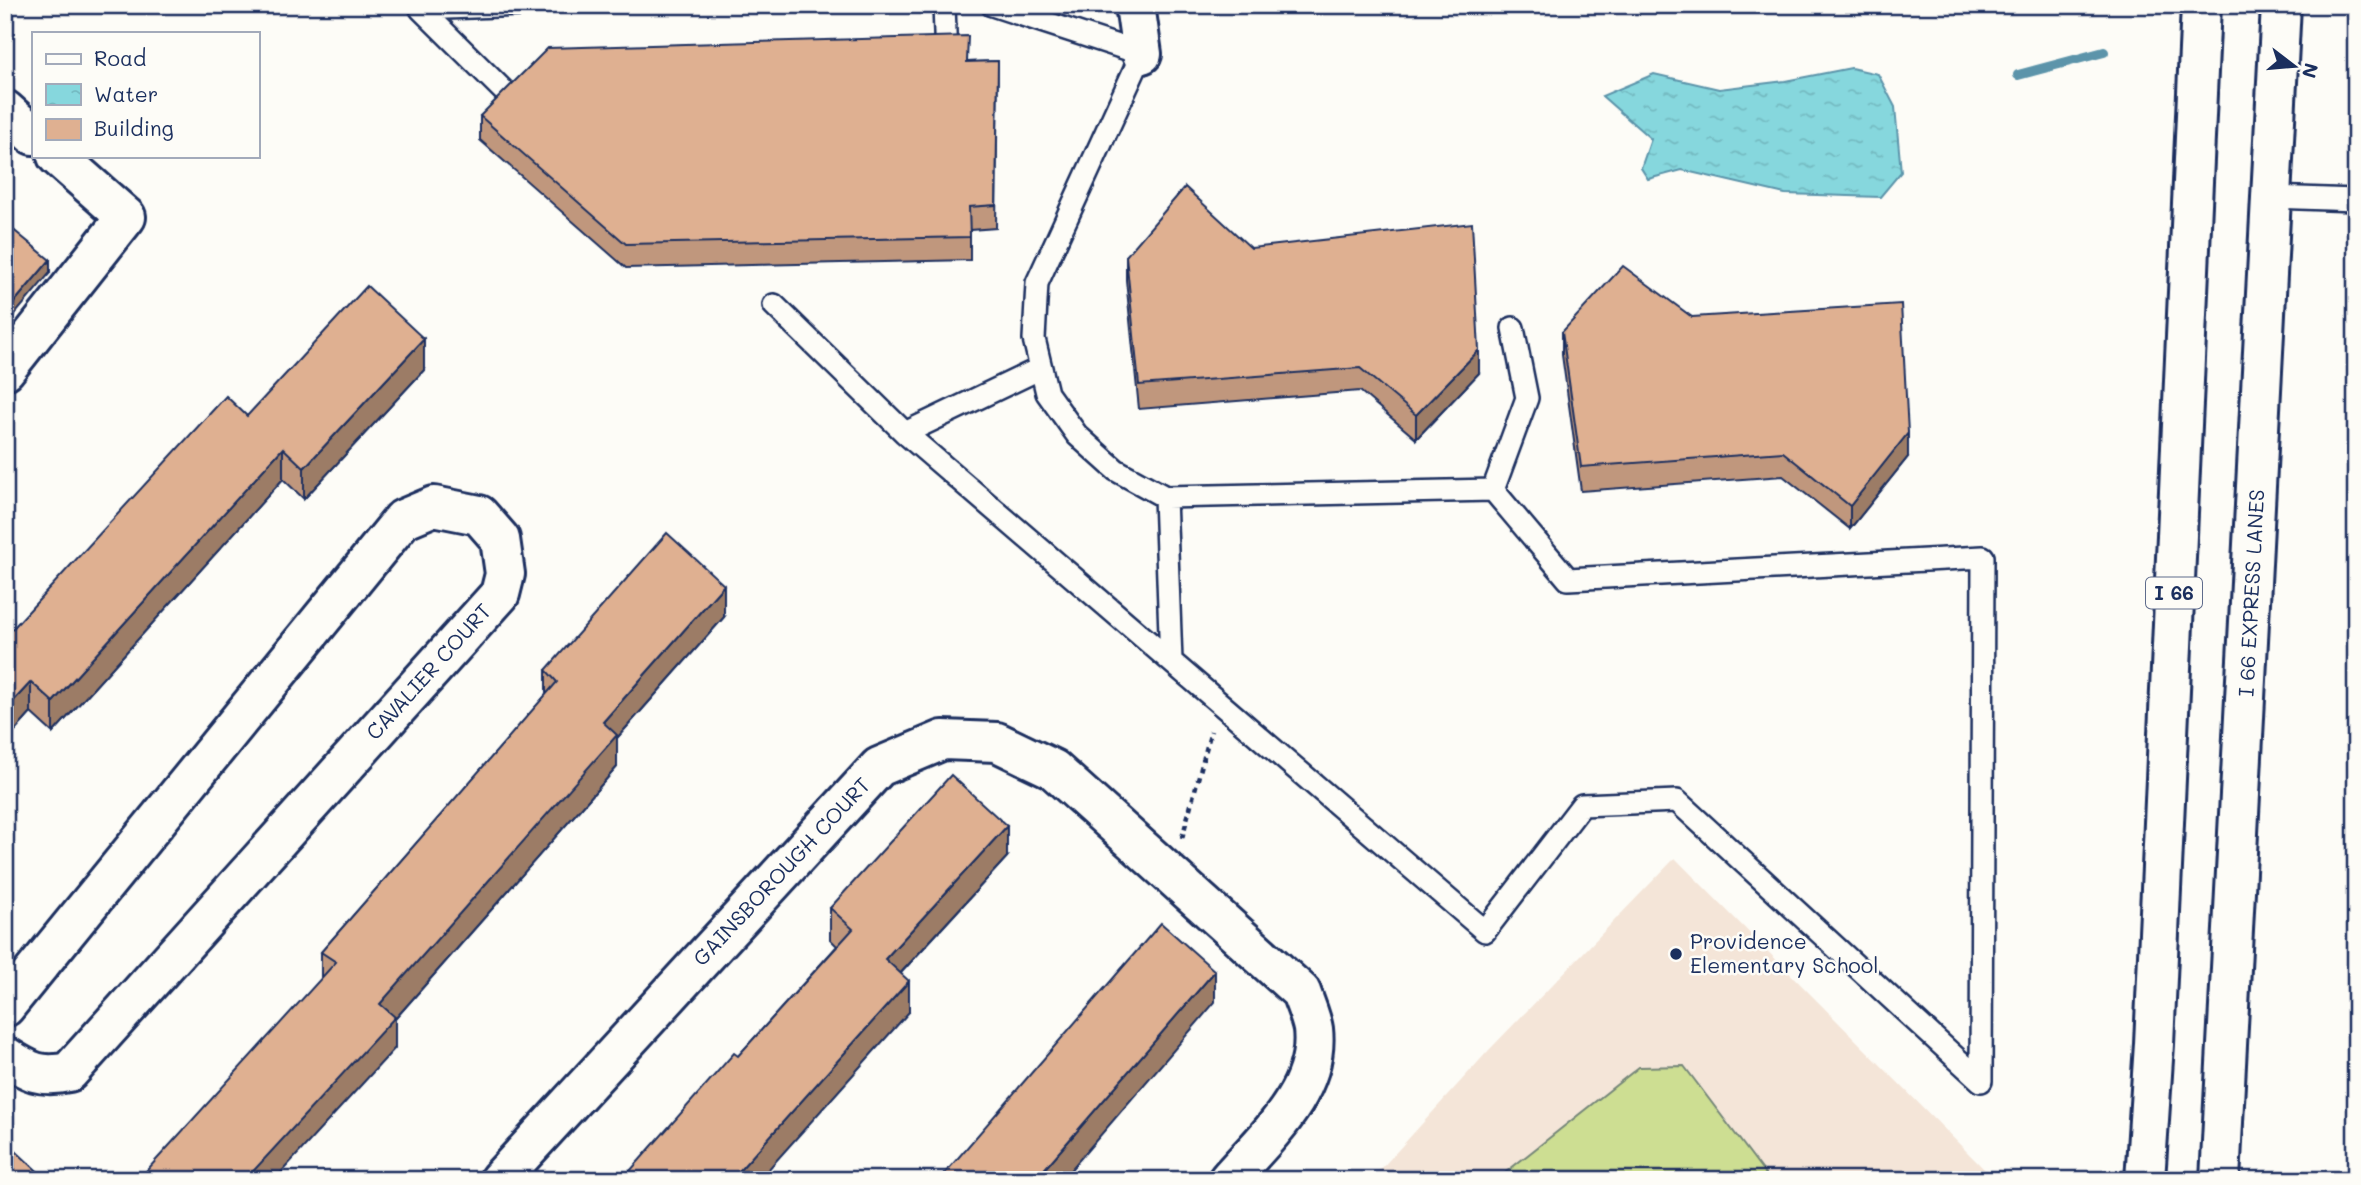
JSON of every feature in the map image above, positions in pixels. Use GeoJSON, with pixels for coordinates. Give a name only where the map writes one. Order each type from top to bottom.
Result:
{"type":"FeatureCollection","features":[{"type":"Feature","properties":{"kind":"main road"},"geometry":{"type":"LineString","coordinates":[[1135,5],[1142,54]]}},
{"type":"Feature","properties":{"kind":"main road","name":"I 66"},"geometry":{"type":"LineString","coordinates":[[2145,1180],[2154,1044],[2200,5]]}},
{"type":"Feature","properties":{"kind":"main road","name":"I 66 EXPRESS LANES"},"geometry":{"type":"LineString","coordinates":[[2220,1180],[2281,5]]}},
{"type":"Feature","properties":{"kind":"main road"},"geometry":{"type":"LineString","coordinates":[[5,110],[32,134]]}},
{"type":"Feature","properties":{"kind":"main road"},"geometry":{"type":"LineString","coordinates":[[5,370],[125,217],[59,158]]}},
{"type":"Feature","properties":{"kind":"main road","name":"CAVALIER COURT"},"geometry":{"type":"LineString","coordinates":[[5,1007],[403,519],[434,506],[479,515],[500,539],[505,574],[499,594],[69,1072],[48,1076],[25,1068],[5,1056]]}},
{"type":"Feature","properties":{"kind":"main road","name":"GAINSBOROUGH COURT"},"geometry":{"type":"LineString","coordinates":[[499,1180],[879,767],[943,740],[997,742],[1053,769],[1301,992],[1312,1028],[1311,1068],[1289,1111],[1228,1180]]}},
{"type":"Feature","properties":{"kind":"lane"},"geometry":{"type":"LineString","coordinates":[[423,7],[521,5]]}},
{"type":"Feature","properties":{"kind":"lane"},"geometry":{"type":"LineString","coordinates":[[944,5],[946,60]]}},
{"type":"Feature","properties":{"kind":"lane"},"geometry":{"type":"LineString","coordinates":[[992,5],[1142,54],[1037,283],[1034,340],[1047,393],[1077,435],[1116,470],[1165,497],[1493,489]]}},
{"type":"Feature","properties":{"kind":"lane"},"geometry":{"type":"LineString","coordinates":[[423,7],[516,103]]}},
{"type":"Feature","properties":{"kind":"lane"},"geometry":{"type":"LineString","coordinates":[[2273,197],[2356,200]]}},
{"type":"Feature","properties":{"kind":"lane"},"geometry":{"type":"LineString","coordinates":[[774,305],[905,433],[1485,931],[1582,805],[1677,801],[1981,1081],[1983,557],[1568,579],[1493,489]]}},
{"type":"Feature","properties":{"kind":"lane"},"geometry":{"type":"LineString","coordinates":[[1493,489],[1527,398],[1513,328]]}},
{"type":"Feature","properties":{"kind":"lane"},"geometry":{"type":"LineString","coordinates":[[905,433],[1041,368]]}},
{"type":"Feature","properties":{"kind":"lane"},"geometry":{"type":"LineString","coordinates":[[1165,497],[1171,661]]}},
{"type":"Feature","properties":{"kind":"path"},"geometry":{"type":"LineString","coordinates":[[1172,876],[1219,703]]}},
{"type":"Feature","properties":{"kind":"shaded area","name":"Providence Elementary School"},"geometry":{"type":"Polygon","coordinates":[[[1675,858],[1995,1180],[1371,1180],[1489,1050],[1675,858]]]}},
{"type":"Feature","properties":{"kind":"green space"},"geometry":{"type":"Polygon","coordinates":[[[1684,1066],[1770,1180],[1496,1180],[1639,1067],[1684,1066]]]}},
{"type":"Feature","properties":{"kind":"water"},"geometry":{"type":"Polygon","coordinates":[[[1851,68],[1878,74],[1895,107],[1901,172],[1880,197],[1785,194],[1682,170],[1648,179],[1641,168],[1651,139],[1602,96],[1654,74],[1719,89],[1785,81],[1851,68]]]}},
{"type":"Feature","properties":{"kind":"building"},"geometry":{"type":"Polygon","coordinates":[[[968,36],[967,62],[998,61],[996,205],[969,207],[970,237],[626,244],[480,116],[548,48],[968,36]]]}},
{"type":"Feature","properties":{"kind":"building"},"geometry":{"type":"Polygon","coordinates":[[[1185,187],[1251,248],[1472,223],[1479,350],[1416,415],[1360,368],[1139,385],[1126,256],[1185,187]]]}},
{"type":"Feature","properties":{"kind":"building"},"geometry":{"type":"Polygon","coordinates":[[[5,223],[50,260],[5,313],[5,223]]]}},
{"type":"Feature","properties":{"kind":"building"},"geometry":{"type":"Polygon","coordinates":[[[1623,266],[1692,317],[1901,304],[1908,433],[1850,506],[1783,452],[1581,467],[1562,332],[1623,266]]]}},
{"type":"Feature","properties":{"kind":"building"},"geometry":{"type":"Polygon","coordinates":[[[367,286],[424,339],[304,468],[283,448],[53,702],[31,682],[5,710],[5,660],[12,666],[5,659],[5,637],[226,396],[247,416],[367,286]]]}},
{"type":"Feature","properties":{"kind":"building"},"geometry":{"type":"Polygon","coordinates":[[[667,533],[724,585],[603,722],[617,735],[380,1004],[395,1017],[245,1180],[138,1180],[336,962],[321,952],[557,682],[546,670],[667,533]]]}},
{"type":"Feature","properties":{"kind":"building"},"geometry":{"type":"Polygon","coordinates":[[[951,775],[1007,826],[885,959],[909,981],[731,1180],[622,1180],[734,1053],[738,1056],[853,929],[830,908],[951,775]]]}},
{"type":"Feature","properties":{"kind":"building"},"geometry":{"type":"Polygon","coordinates":[[[1161,923],[1215,971],[1035,1180],[939,1180],[1161,923]]]}},
{"type":"Feature","properties":{"kind":"building"},"geometry":{"type":"Polygon","coordinates":[[[5,1141],[47,1180],[5,1180],[5,1141]]]}},
{"type":"Feature","properties":{"kind":"waterway"},"geometry":{"type":"LineString","coordinates":[[2018,75],[2104,52]]}},
{"type":"Feature","properties":{"kind":"place","name":"Providence Elementary School"},"geometry":{"type":"Point","coordinates":[1676,954]}}]}
